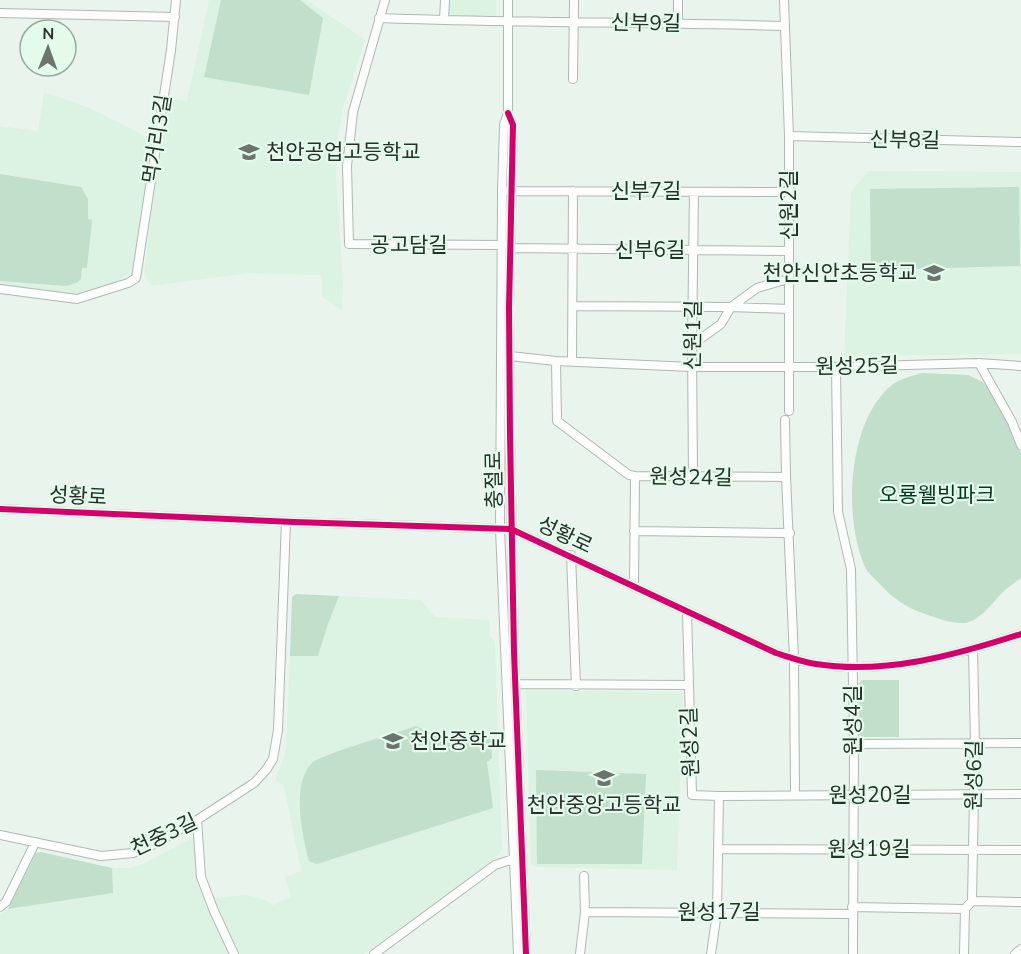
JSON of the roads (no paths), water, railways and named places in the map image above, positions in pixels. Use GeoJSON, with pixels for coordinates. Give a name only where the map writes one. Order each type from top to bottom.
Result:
{"type":"FeatureCollection","features":[{"type":"Feature","properties":{"kind":"street","name":"먹거리3길"},"geometry":{"type":"LineString","coordinates":[[0,289],[77,299],[128,283],[136,278],[176,0]]}},
{"type":"Feature","properties":{"kind":"street","name":"공고담길"},"geometry":{"type":"LineString","coordinates":[[385,0],[352,112],[347,166],[349,244],[507,246]]}},
{"type":"Feature","properties":{"kind":"street"},"geometry":{"type":"LineString","coordinates":[[444,20],[445,0]]}},
{"type":"Feature","properties":{"kind":"street","name":"충절로"},"geometry":{"type":"LineString","coordinates":[[508,0],[508,113],[504,125],[502,191],[507,246],[510,356],[518,954]]}},
{"type":"Feature","properties":{"kind":"street"},"geometry":{"type":"LineString","coordinates":[[573,79],[574,0]]}},
{"type":"Feature","properties":{"kind":"street"},"geometry":{"type":"LineString","coordinates":[[678,0],[678,23]]}},
{"type":"Feature","properties":{"kind":"street","name":"신원2길"},"geometry":{"type":"LineString","coordinates":[[784,0],[789,136],[789,411]]}},
{"type":"Feature","properties":{"kind":"street"},"geometry":{"type":"LineString","coordinates":[[0,13],[175,17]]}},
{"type":"Feature","properties":{"kind":"street","name":"신부9길"},"geometry":{"type":"LineString","coordinates":[[380,18],[784,26]]}},
{"type":"Feature","properties":{"kind":"street","name":"충절로"},"geometry":{"type":"LineString","coordinates":[[508,113],[513,125],[512,191],[507,246],[500,529],[518,858],[526,954]]}},
{"type":"Feature","properties":{"kind":"street","name":"신부8길"},"geometry":{"type":"LineString","coordinates":[[789,136],[1021,142]]}},
{"type":"Feature","properties":{"kind":"street","name":"신부7길"},"geometry":{"type":"LineString","coordinates":[[502,191],[789,192]]}},
{"type":"Feature","properties":{"kind":"street"},"geometry":{"type":"LineString","coordinates":[[572,361],[573,191]]}},
{"type":"Feature","properties":{"kind":"street","name":"신원1길"},"geometry":{"type":"LineString","coordinates":[[693,478],[694,192]]}},
{"type":"Feature","properties":{"kind":"street","name":"신부6길"},"geometry":{"type":"LineString","coordinates":[[507,246],[573,249],[789,251]]}},
{"type":"Feature","properties":{"kind":"street"},"geometry":{"type":"LineString","coordinates":[[692,345],[721,324],[731,307],[757,288],[788,279]]}},
{"type":"Feature","properties":{"kind":"street"},"geometry":{"type":"LineString","coordinates":[[573,306],[789,309]]}},
{"type":"Feature","properties":{"kind":"street","name":"원성25길"},"geometry":{"type":"LineString","coordinates":[[510,356],[556,361],[692,367],[836,367],[979,363],[1021,366]]}},
{"type":"Feature","properties":{"kind":"street"},"geometry":{"type":"LineString","coordinates":[[556,361],[557,421],[629,475],[635,476]]}},
{"type":"Feature","properties":{"kind":"street"},"geometry":{"type":"LineString","coordinates":[[979,363],[1012,422],[1021,445]]}},
{"type":"Feature","properties":{"kind":"street"},"geometry":{"type":"LineString","coordinates":[[836,367],[838,512],[850,569],[852,667]]}},
{"type":"Feature","properties":{"kind":"street"},"geometry":{"type":"LineString","coordinates":[[785,420],[794,658],[795,795]]}},
{"type":"Feature","properties":{"kind":"street","name":"원성24길"},"geometry":{"type":"LineString","coordinates":[[634,586],[635,476],[786,477]]}},
{"type":"Feature","properties":{"kind":"street","name":"성황로"},"geometry":{"type":"LineString","coordinates":[[0,509],[286,522],[511,529],[571,555],[776,653],[814,664],[852,667],[893,665],[972,650],[1021,634]]}},
{"type":"Feature","properties":{"kind":"street","name":"천중3길"},"geometry":{"type":"LineString","coordinates":[[0,835],[101,856],[133,853],[147,848],[197,820],[254,783],[266,770],[273,759],[278,730],[286,522]]}},
{"type":"Feature","properties":{"kind":"street"},"geometry":{"type":"LineString","coordinates":[[634,531],[790,533]]}},
{"type":"Feature","properties":{"kind":"street"},"geometry":{"type":"LineString","coordinates":[[571,555],[576,686]]}},
{"type":"Feature","properties":{"kind":"street","name":"원성2길"},"geometry":{"type":"LineString","coordinates":[[687,611],[692,795],[719,796],[717,912],[711,954]]}},
{"type":"Feature","properties":{"kind":"street","name":"원성6길"},"geometry":{"type":"LineString","coordinates":[[972,650],[975,743],[972,901]]}},
{"type":"Feature","properties":{"kind":"street","name":"원성4길"},"geometry":{"type":"LineString","coordinates":[[852,667],[853,954]]}},
{"type":"Feature","properties":{"kind":"street"},"geometry":{"type":"LineString","coordinates":[[515,684],[689,685]]}},
{"type":"Feature","properties":{"kind":"street"},"geometry":{"type":"LineString","coordinates":[[854,744],[1021,743]]}},
{"type":"Feature","properties":{"kind":"street","name":"원성20길"},"geometry":{"type":"LineString","coordinates":[[719,796],[1021,794]]}},
{"type":"Feature","properties":{"kind":"street"},"geometry":{"type":"LineString","coordinates":[[197,820],[201,877],[234,954]]}},
{"type":"Feature","properties":{"kind":"street"},"geometry":{"type":"LineString","coordinates":[[0,907],[6,902],[34,843]]}},
{"type":"Feature","properties":{"kind":"street","name":"원성19길"},"geometry":{"type":"LineString","coordinates":[[718,849],[1021,850]]}},
{"type":"Feature","properties":{"kind":"street"},"geometry":{"type":"LineString","coordinates":[[374,954],[495,865],[518,858]]}},
{"type":"Feature","properties":{"kind":"street"},"geometry":{"type":"LineString","coordinates":[[580,954],[585,912],[584,876]]}},
{"type":"Feature","properties":{"kind":"street"},"geometry":{"type":"LineString","coordinates":[[964,954],[965,909],[972,901],[1021,902]]}},
{"type":"Feature","properties":{"kind":"street","name":"원성17길"},"geometry":{"type":"LineString","coordinates":[[585,912],[965,909]]}},
{"type":"Feature","properties":{"kind":"street"},"geometry":{"type":"LineString","coordinates":[[1015,954],[1021,949]]}},
{"type":"Feature","properties":{"kind":"place","name":"천안공업고등학교"},"geometry":{"type":"Point","coordinates":[249,152]}},
{"type":"Feature","properties":{"kind":"place","name":"천안신안초등학교"},"geometry":{"type":"Point","coordinates":[934,273]}},
{"type":"Feature","properties":{"kind":"place","name":"천안중학교"},"geometry":{"type":"Point","coordinates":[393,741]}},
{"type":"Feature","properties":{"kind":"place","name":"천안중앙고등학교"},"geometry":{"type":"Point","coordinates":[604,778]}},
{"type":"Feature","properties":{"kind":"park label","name":"오룡웰빙파크"},"geometry":{"type":"Point","coordinates":[937,495]}}]}
